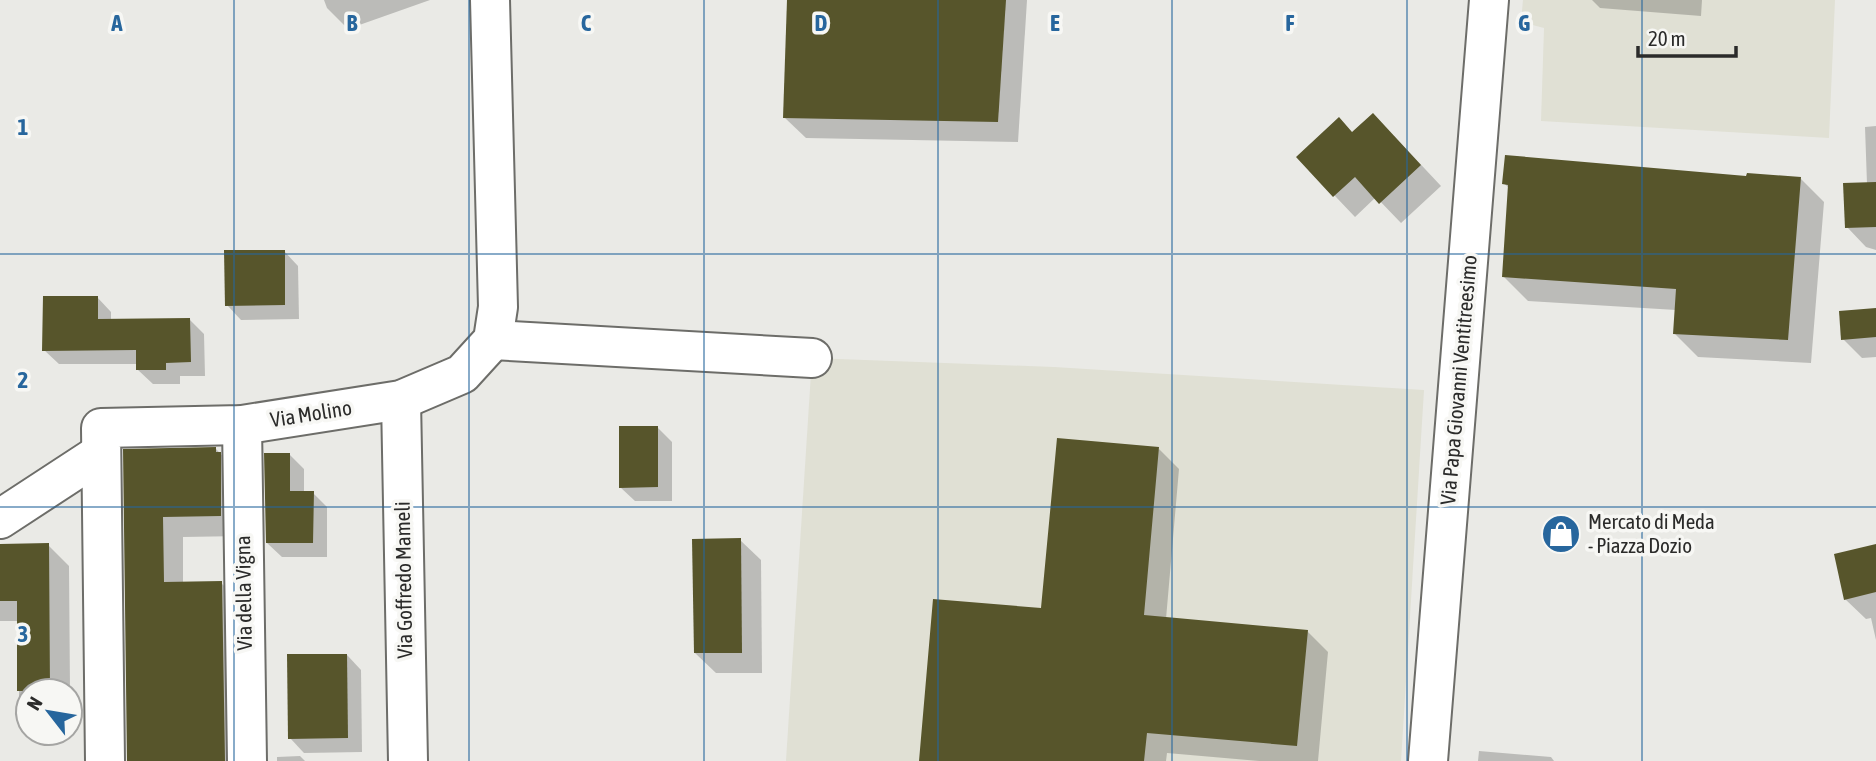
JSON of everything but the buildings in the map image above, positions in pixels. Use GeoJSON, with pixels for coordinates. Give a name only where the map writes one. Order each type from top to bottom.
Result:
{"type":"FeatureCollection","features":[{"type":"Feature","properties":{"kind":"street"},"geometry":{"type":"LineString","coordinates":[[490,0],[498,307],[493,340],[812,358]]}},
{"type":"Feature","properties":{"kind":"street","name":"Via Papa Giovanni Ventitreesimo"},"geometry":{"type":"LineString","coordinates":[[1428,761],[1489,0]]}},
{"type":"Feature","properties":{"kind":"street","name":"Via Molino"},"geometry":{"type":"LineString","coordinates":[[104,761],[101,428],[242,425],[401,400],[462,374],[493,340]]}},
{"type":"Feature","properties":{"kind":"street","name":"Via Goffredo Mameli"},"geometry":{"type":"LineString","coordinates":[[401,400],[408,761]]}},
{"type":"Feature","properties":{"kind":"street","name":"Via della Vigna"},"geometry":{"type":"LineString","coordinates":[[242,425],[247,761]]}},
{"type":"Feature","properties":{"kind":"street"},"geometry":{"type":"LineString","coordinates":[[0,519],[101,453]]}},
{"type":"Feature","properties":{"kind":"shaded area"},"geometry":{"type":"Polygon","coordinates":[[[1523,0],[1835,0],[1829,138],[1541,121],[1544,28],[1521,22],[1523,0]]]}},
{"type":"Feature","properties":{"kind":"shaded area"},"geometry":{"type":"Polygon","coordinates":[[[812,358],[1054,367],[1424,390],[1401,761],[786,761],[812,358]]]}},
{"type":"Feature","properties":{"kind":"place","name":"Mercato di Meda - Piazza Dozio"},"geometry":{"type":"Point","coordinates":[1561,534]}}]}
